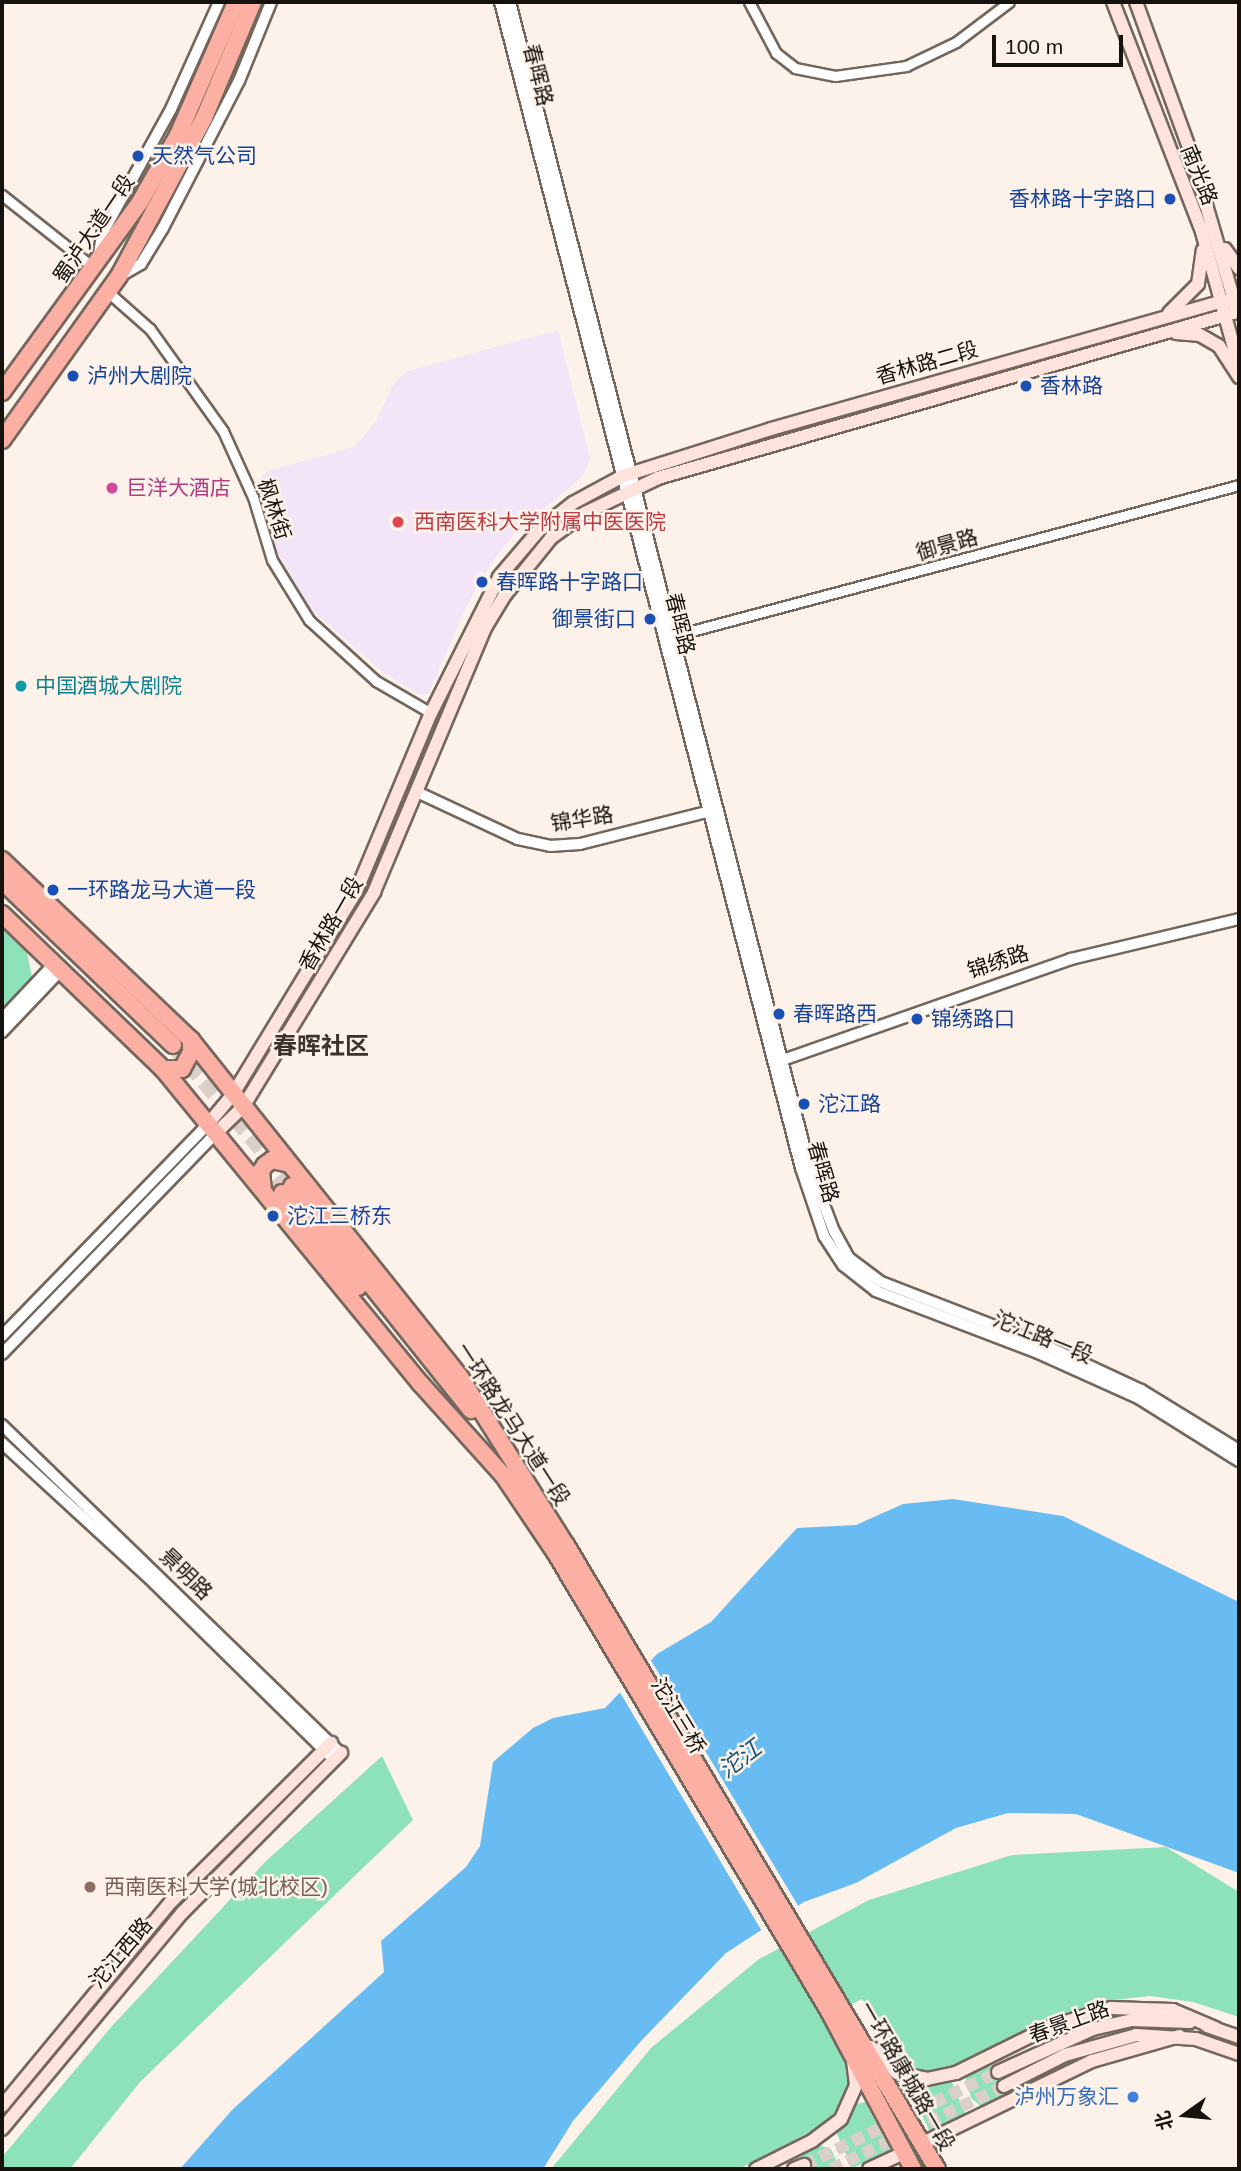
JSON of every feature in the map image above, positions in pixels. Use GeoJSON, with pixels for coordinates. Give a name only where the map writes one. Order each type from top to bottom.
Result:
{"type":"FeatureCollection","features":[{"type":"Feature","properties":{"kind":"highway","name":"蜀泸大道一段"},"geometry":{"type":"LineString","coordinates":[[2,392],[121,234],[178,135],[236,2]]}},
{"type":"Feature","properties":{"kind":"highway","name":"蜀泸大道一段"},"geometry":{"type":"LineString","coordinates":[[40,387],[119,276],[204,118],[253,2]]}},
{"type":"Feature","properties":{"kind":"highway"},"geometry":{"type":"LineString","coordinates":[[2,425],[40,387]]}},
{"type":"Feature","properties":{"kind":"highway"},"geometry":{"type":"LineString","coordinates":[[2,440],[40,387]]}},
{"type":"Feature","properties":{"kind":"highway","name":"一环路龙马大道一段"},"geometry":{"type":"LineString","coordinates":[[2,860],[191,1040],[460,1377],[510,1473],[561,1548]]}},
{"type":"Feature","properties":{"kind":"highway"},"geometry":{"type":"LineString","coordinates":[[2,881],[170,1049],[2,894]]}},
{"type":"Feature","properties":{"kind":"highway","name":"一环路龙马大道一段"},"geometry":{"type":"LineString","coordinates":[[2,914],[163,1069],[421,1384],[510,1473]]}},
{"type":"Feature","properties":{"kind":"highway"},"geometry":{"type":"LineString","coordinates":[[163,1069],[182,1069],[191,1052],[191,1040]]}},
{"type":"Feature","properties":{"kind":"highway"},"geometry":{"type":"LineString","coordinates":[[263,1190],[261,1171],[265,1165],[272,1160],[289,1164]]}},
{"type":"Feature","properties":{"kind":"highway"},"geometry":{"type":"LineString","coordinates":[[287,1190],[510,1473]]}},
{"type":"Feature","properties":{"kind":"highway","name":"沱江三桥"},"geometry":{"type":"LineString","coordinates":[[561,1548],[835,2007]]}},
{"type":"Feature","properties":{"kind":"highway","name":"一环路康城路一段"},"geometry":{"type":"LineString","coordinates":[[835,2007],[937,2169]]}},
{"type":"Feature","properties":{"kind":"highway","name":"一环路康城路一段"},"geometry":{"type":"LineString","coordinates":[[835,2007],[913,2169]]}},
{"type":"Feature","properties":{"kind":"main road","name":"南光路"},"geometry":{"type":"LineString","coordinates":[[1113,2],[1208,232]]}},
{"type":"Feature","properties":{"kind":"main road","name":"南光路"},"geometry":{"type":"LineString","coordinates":[[1136,2],[1234,308],[1239,366]]}},
{"type":"Feature","properties":{"kind":"main road"},"geometry":{"type":"LineString","coordinates":[[1208,232],[1239,268]]}},
{"type":"Feature","properties":{"kind":"main road"},"geometry":{"type":"LineString","coordinates":[[1158,319],[1182,303],[1198,284],[1205,261],[1208,232]]}},
{"type":"Feature","properties":{"kind":"main road","name":"香林路二段"},"geometry":{"type":"LineString","coordinates":[[628,474],[1158,319],[1234,308]]}},
{"type":"Feature","properties":{"kind":"main road","name":"香林路二段"},"geometry":{"type":"LineString","coordinates":[[632,489],[1234,308]]}},
{"type":"Feature","properties":{"kind":"main road"},"geometry":{"type":"LineString","coordinates":[[1161,332],[1210,340],[1227,355],[1239,377]]}},
{"type":"Feature","properties":{"kind":"main road","name":"香林路一段"},"geometry":{"type":"LineString","coordinates":[[238,1100],[356,892],[431,713],[481,607],[512,559],[573,503],[628,474]]}},
{"type":"Feature","properties":{"kind":"main road","name":"香林路一段"},"geometry":{"type":"LineString","coordinates":[[212,1128],[238,1100],[374,892],[467,667],[505,595],[551,538],[584,513],[632,489]]}},
{"type":"Feature","properties":{"kind":"main road","name":"沱江西路"},"geometry":{"type":"LineString","coordinates":[[2,2106],[171,1902],[327,1746]]}},
{"type":"Feature","properties":{"kind":"main road","name":"沱江西路"},"geometry":{"type":"LineString","coordinates":[[2,2129],[181,1913],[338,1757]]}},
{"type":"Feature","properties":{"kind":"main road"},"geometry":{"type":"LineString","coordinates":[[835,2007],[886,2064],[918,2079],[956,2073],[1049,2027],[1111,2008],[1172,2010],[1215,2028]]}},
{"type":"Feature","properties":{"kind":"main road"},"geometry":{"type":"LineString","coordinates":[[756,2169],[833,2126],[853,2098],[856,2070],[835,2007]]}},
{"type":"Feature","properties":{"kind":"main road","name":"春景上路"},"geometry":{"type":"LineString","coordinates":[[998,2072],[1073,2037],[1132,2020],[1173,2020],[1215,2028],[1239,2037]]}},
{"type":"Feature","properties":{"kind":"main road","name":"春景上路"},"geometry":{"type":"LineString","coordinates":[[1004,2086],[1065,2055],[1114,2039],[1154,2034],[1179,2036],[1239,2054]]}},
{"type":"Feature","properties":{"kind":"main road"},"geometry":{"type":"LineString","coordinates":[[923,2143],[1092,2061],[1179,2036]]}},
{"type":"Feature","properties":{"kind":"main road"},"geometry":{"type":"LineString","coordinates":[[869,2169],[904,2153]]}},
{"type":"Feature","properties":{"kind":"street"},"geometry":{"type":"LineString","coordinates":[[2,195],[96,264],[102,234],[171,109],[219,2]]}},
{"type":"Feature","properties":{"kind":"street"},"geometry":{"type":"LineString","coordinates":[[119,276],[141,264],[163,228],[239,81],[271,2]]}},
{"type":"Feature","properties":{"kind":"street","name":"春晖路"},"geometry":{"type":"LineString","coordinates":[[500,2],[632,489],[779,1061],[809,1196],[837,1248]]}},
{"type":"Feature","properties":{"kind":"street","name":"春晖路"},"geometry":{"type":"LineString","coordinates":[[510,2],[628,474]]}},
{"type":"Feature","properties":{"kind":"street"},"geometry":{"type":"LineString","coordinates":[[749,2],[776,53],[795,68],[835,76],[906,66],[956,42],[1009,2]]}},
{"type":"Feature","properties":{"kind":"street","name":"枫林街"},"geometry":{"type":"LineString","coordinates":[[108,292],[150,329],[223,431],[253,497],[272,560],[309,620],[376,681],[431,713]]}},
{"type":"Feature","properties":{"kind":"street","name":"御景路"},"geometry":{"type":"LineString","coordinates":[[669,637],[1239,485]]}},
{"type":"Feature","properties":{"kind":"street","name":"锦华路"},"geometry":{"type":"LineString","coordinates":[[418,790],[518,839],[550,846],[580,844],[714,807]]}},
{"type":"Feature","properties":{"kind":"street","name":"锦绣路"},"geometry":{"type":"LineString","coordinates":[[779,1061],[1071,959],[1239,919]]}},
{"type":"Feature","properties":{"kind":"street"},"geometry":{"type":"LineString","coordinates":[[2,1018],[58,967]]}},
{"type":"Feature","properties":{"kind":"street"},"geometry":{"type":"LineString","coordinates":[[2,1032],[58,967]]}},
{"type":"Feature","properties":{"kind":"street","name":"香林路一段"},"geometry":{"type":"LineString","coordinates":[[2,1336],[212,1128]]}},
{"type":"Feature","properties":{"kind":"street","name":"香林路一段"},"geometry":{"type":"LineString","coordinates":[[2,1354],[212,1128]]}},
{"type":"Feature","properties":{"kind":"street","name":"沱江路一段"},"geometry":{"type":"LineString","coordinates":[[837,1248],[863,1271],[881,1282],[1042,1344],[1141,1390],[1239,1450]]}},
{"type":"Feature","properties":{"kind":"street","name":"沱江路一段"},"geometry":{"type":"LineString","coordinates":[[837,1248],[857,1279],[876,1291],[1038,1353],[1138,1398],[1239,1461]]}},
{"type":"Feature","properties":{"kind":"street","name":"景明路"},"geometry":{"type":"LineString","coordinates":[[2,1425],[338,1757]]}},
{"type":"Feature","properties":{"kind":"street","name":"景明路"},"geometry":{"type":"LineString","coordinates":[[2,1443],[327,1746]]}},
{"type":"Feature","properties":{"kind":"shaded area","name":"西南医科大学附属中医医院"},"geometry":{"type":"Polygon","coordinates":[[[558,330],[590,459],[582,477],[512,536],[490,565],[466,607],[429,693],[421,695],[385,674],[310,608],[276,550],[259,479],[268,471],[354,447],[375,423],[395,381],[408,371],[558,330]]]}},
{"type":"Feature","properties":{"kind":"green space"},"geometry":{"type":"Polygon","coordinates":[[[2,929],[27,953],[32,977],[2,1008],[2,929]]]}},
{"type":"Feature","properties":{"kind":"green space"},"geometry":{"type":"Polygon","coordinates":[[[382,1756],[413,1820],[140,2082],[70,2169],[2,2169],[2,2157],[112,2026],[265,1862],[382,1756]]]}},
{"type":"Feature","properties":{"kind":"green space"},"geometry":{"type":"Polygon","coordinates":[[[1166,1847],[1239,1892],[1239,2017],[1193,2002],[1150,1996],[1105,2001],[1058,2015],[943,2070],[922,2073],[903,2065],[886,2046],[862,1999],[824,2018],[849,2063],[848,2084],[839,2107],[824,2124],[784,2146],[739,2169],[551,2169],[651,2048],[759,1959],[869,1900],[1012,1855],[1166,1847]]]}},
{"type":"Feature","properties":{"kind":"green space"},"geometry":{"type":"Polygon","coordinates":[[[988,2062],[1006,2099],[984,2109],[971,2098],[965,2075],[988,2062]]]}},
{"type":"Feature","properties":{"kind":"green space"},"geometry":{"type":"Polygon","coordinates":[[[951,2080],[966,2115],[930,2132],[909,2088],[951,2080]]]}},
{"type":"Feature","properties":{"kind":"green space"},"geometry":{"type":"Polygon","coordinates":[[[865,2102],[891,2152],[852,2168],[837,2134],[856,2104],[865,2102]]]}},
{"type":"Feature","properties":{"kind":"green space"},"geometry":{"type":"Polygon","coordinates":[[[815,2144],[831,2149],[840,2169],[807,2169],[800,2153],[815,2144]]]}},
{"type":"Feature","properties":{"kind":"water","name":"沱江"},"geometry":{"type":"Polygon","coordinates":[[[953,1499],[1063,1516],[1239,1602],[1239,1873],[1076,1814],[1008,1813],[956,1828],[856,1883],[804,1902],[726,1953],[641,2041],[573,2121],[543,2169],[180,2169],[232,2110],[384,1972],[381,1941],[466,1867],[480,1846],[493,1762],[533,1728],[553,1718],[605,1708],[657,1654],[711,1622],[797,1528],[856,1525],[903,1504],[953,1499]]]}},
{"type":"Feature","properties":{"kind":"pier"},"geometry":{"type":"Polygon","coordinates":[[[649,1657],[800,1909],[763,1933],[618,1689],[649,1657]]]}},
{"type":"Feature","properties":{"kind":"tunnel"},"geometry":{"type":"LineString","coordinates":[[173,1045],[292,1186]]}},
{"type":"Feature","properties":{"kind":"tunnel"},"geometry":{"type":"LineString","coordinates":[[257,1163],[282,1193]]}},
{"type":"Feature","properties":{"kind":"tunnel"},"geometry":{"type":"LineString","coordinates":[[804,2165],[998,2072]]}},
{"type":"Feature","properties":{"kind":"tunnel"},"geometry":{"type":"LineString","coordinates":[[831,2169],[1004,2086]]}},
{"type":"Feature","properties":{"kind":"place","name":"天然气公司"},"geometry":{"type":"Point","coordinates":[138,156]}},
{"type":"Feature","properties":{"kind":"place","name":"香林路十字路口"},"geometry":{"type":"Point","coordinates":[1170,199]}},
{"type":"Feature","properties":{"kind":"place","name":"泸州大剧院"},"geometry":{"type":"Point","coordinates":[73,376]}},
{"type":"Feature","properties":{"kind":"place","name":"香林路"},"geometry":{"type":"Point","coordinates":[1026,386]}},
{"type":"Feature","properties":{"kind":"place","name":"巨洋大酒店"},"geometry":{"type":"Point","coordinates":[112,488]}},
{"type":"Feature","properties":{"kind":"place","name":"西南医科大学附属中医医院"},"geometry":{"type":"Point","coordinates":[398,522]}},
{"type":"Feature","properties":{"kind":"place","name":"春晖路十字路口"},"geometry":{"type":"Point","coordinates":[482,582]}},
{"type":"Feature","properties":{"kind":"place","name":"御景街口"},"geometry":{"type":"Point","coordinates":[650,619]}},
{"type":"Feature","properties":{"kind":"place","name":"中国酒城大剧院"},"geometry":{"type":"Point","coordinates":[21,686]}},
{"type":"Feature","properties":{"kind":"place","name":"一环路龙马大道一段"},"geometry":{"type":"Point","coordinates":[53,890]}},
{"type":"Feature","properties":{"kind":"place","name":"春晖路西"},"geometry":{"type":"Point","coordinates":[779,1014]}},
{"type":"Feature","properties":{"kind":"place","name":"锦绣路口"},"geometry":{"type":"Point","coordinates":[917,1019]}},
{"type":"Feature","properties":{"kind":"place","name":"沱江路"},"geometry":{"type":"Point","coordinates":[804,1104]}},
{"type":"Feature","properties":{"kind":"place","name":"沱江三桥东"},"geometry":{"type":"Point","coordinates":[273,1216]}},
{"type":"Feature","properties":{"kind":"place","name":"西南医科大学(城北校区)"},"geometry":{"type":"Point","coordinates":[90,1887]}},
{"type":"Feature","properties":{"kind":"place","name":"泸州万象汇"},"geometry":{"type":"Point","coordinates":[1133,2097]}},
{"type":"Feature","properties":{"kind":"district","name":"春晖社区"},"geometry":{"type":"Point","coordinates":[321,1046]}}]}
